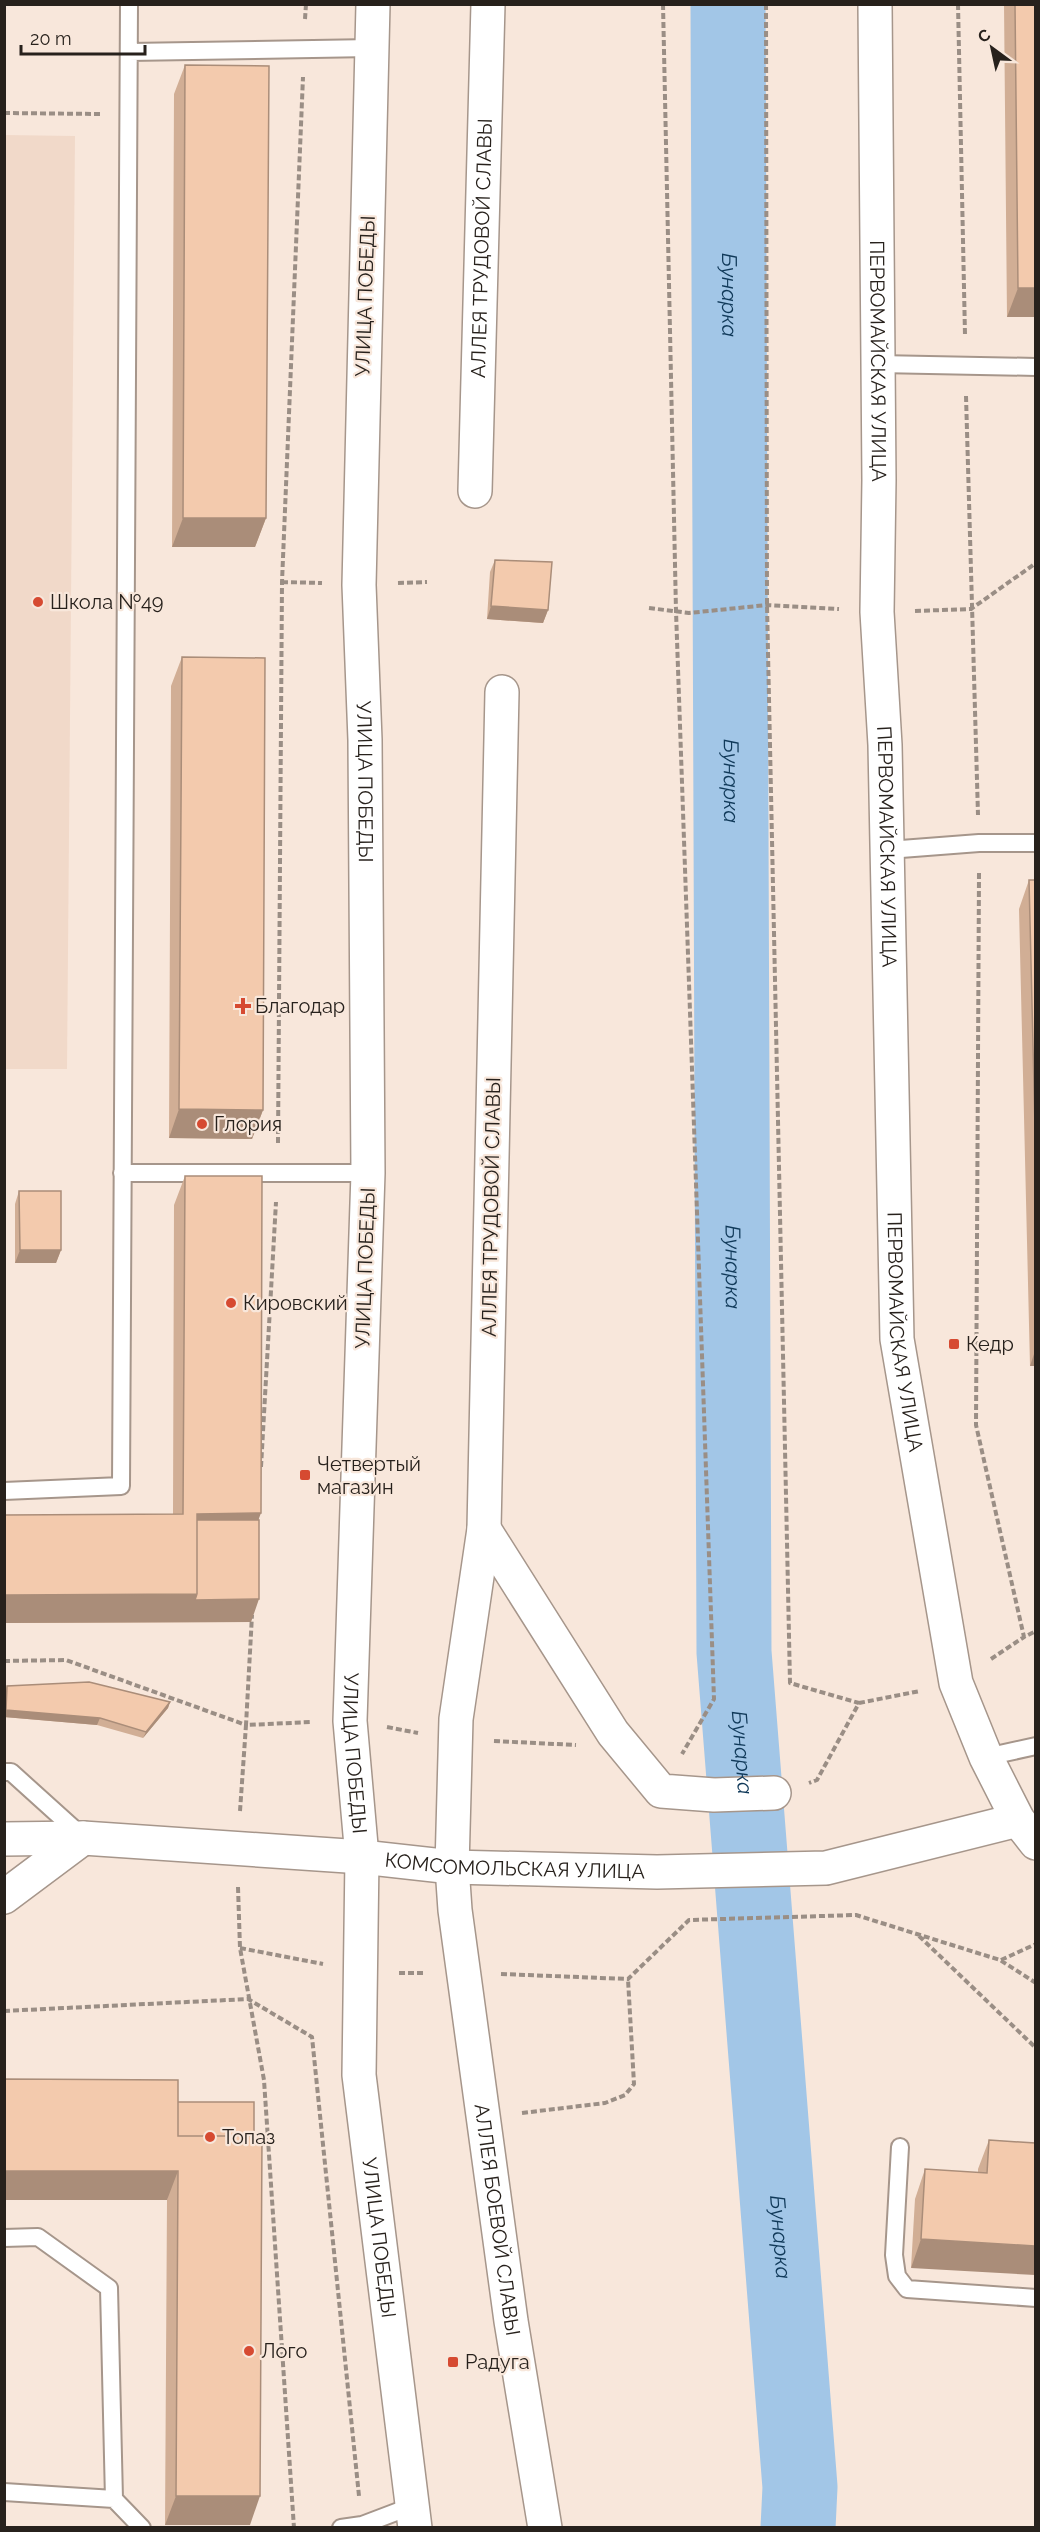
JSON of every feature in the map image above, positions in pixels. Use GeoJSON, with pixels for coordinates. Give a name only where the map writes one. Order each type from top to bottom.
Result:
{"type":"FeatureCollection","features":[{"type":"Feature","properties":{"kind":"main road","name":"УЛИЦА ПОБЕДЫ"},"geometry":{"type":"LineString","coordinates":[[373,4],[360,574],[365,740],[368,1173],[350,1721],[362,1857],[359,2075],[414,2517]]}},
{"type":"Feature","properties":{"kind":"main road","name":"АЛЛЕЯ ТРУДОВОЙ СЛАВЫ"},"geometry":{"type":"LineString","coordinates":[[475,491],[488,4]]}},
{"type":"Feature","properties":{"kind":"main road","name":"ПЕРВОМАЙСКАЯ УЛИЦА"},"geometry":{"type":"LineString","coordinates":[[875,4],[878,364],[877,612],[885,745],[888,850],[897,1339],[956,1683],[986,1757],[1027,1831]]}},
{"type":"Feature","properties":{"kind":"main road","name":"АЛЛЕЯ ТРУДОВОЙ СЛАВЫ"},"geometry":{"type":"LineString","coordinates":[[452,1867],[456,1719],[484,1529],[502,693]]}},
{"type":"Feature","properties":{"kind":"main road"},"geometry":{"type":"LineString","coordinates":[[484,1529],[613,1733],[661,1791],[714,1795],[774,1793]]}},
{"type":"Feature","properties":{"kind":"main road","name":"КОМСОМОЛЬСКАЯ УЛИЦА"},"geometry":{"type":"LineString","coordinates":[[4,1839],[83,1838],[362,1857],[452,1867],[657,1872],[826,1868],[1027,1831]]}},
{"type":"Feature","properties":{"kind":"main road"},"geometry":{"type":"LineString","coordinates":[[4,1897],[83,1838]]}},
{"type":"Feature","properties":{"kind":"main road","name":"АЛЛЕЯ БОЕВОЙ СЛАВЫ"},"geometry":{"type":"LineString","coordinates":[[452,1867],[455,1910],[511,2321],[545,2528]]}},
{"type":"Feature","properties":{"kind":"lane"},"geometry":{"type":"LineString","coordinates":[[4,1491],[121,1486],[129,4]]}},
{"type":"Feature","properties":{"kind":"lane"},"geometry":{"type":"LineString","coordinates":[[129,52],[372,48]]}},
{"type":"Feature","properties":{"kind":"lane"},"geometry":{"type":"LineString","coordinates":[[878,364],[1035,367]]}},
{"type":"Feature","properties":{"kind":"lane"},"geometry":{"type":"LineString","coordinates":[[888,850],[979,843],[1035,843]]}},
{"type":"Feature","properties":{"kind":"lane"},"geometry":{"type":"LineString","coordinates":[[122,1173],[368,1173]]}},
{"type":"Feature","properties":{"kind":"lane"},"geometry":{"type":"LineString","coordinates":[[986,1757],[1035,1746]]}},
{"type":"Feature","properties":{"kind":"lane"},"geometry":{"type":"LineString","coordinates":[[4,1772],[11,1772],[83,1838]]}},
{"type":"Feature","properties":{"kind":"lane"},"geometry":{"type":"LineString","coordinates":[[900,2147],[894,2255],[897,2276],[907,2289],[1035,2298]]}},
{"type":"Feature","properties":{"kind":"lane"},"geometry":{"type":"LineString","coordinates":[[4,2238],[38,2237],[109,2288],[114,2499]]}},
{"type":"Feature","properties":{"kind":"lane"},"geometry":{"type":"LineString","coordinates":[[4,2492],[114,2499],[142,2528]]}},
{"type":"Feature","properties":{"kind":"lane"},"geometry":{"type":"LineString","coordinates":[[340,2528],[414,2517]]}},
{"type":"Feature","properties":{"kind":"path"},"geometry":{"type":"LineString","coordinates":[[260,1473],[278,1174],[282,582],[306,4]]}},
{"type":"Feature","properties":{"kind":"path"},"geometry":{"type":"LineString","coordinates":[[661,1791],[714,1699],[676,611],[663,4]]}},
{"type":"Feature","properties":{"kind":"path"},"geometry":{"type":"LineString","coordinates":[[766,4],[768,617],[790,1683],[859,1703],[817,1780],[774,1793]]}},
{"type":"Feature","properties":{"kind":"path"},"geometry":{"type":"LineString","coordinates":[[4,113],[128,114]]}},
{"type":"Feature","properties":{"kind":"path"},"geometry":{"type":"LineString","coordinates":[[649,608],[689,613],[750,607]]}},
{"type":"Feature","properties":{"kind":"path"},"geometry":{"type":"LineString","coordinates":[[4,1661],[66,1660],[246,1725],[253,1605]]}},
{"type":"Feature","properties":{"kind":"path"},"geometry":{"type":"LineString","coordinates":[[464,1972],[628,1979],[689,1920],[856,1915],[1000,1960],[1035,1983]]}},
{"type":"Feature","properties":{"kind":"path"},"geometry":{"type":"LineString","coordinates":[[917,1934],[1035,2048]]}},
{"type":"Feature","properties":{"kind":"path"},"geometry":{"type":"LineString","coordinates":[[1000,1960],[1035,1944]]}},
{"type":"Feature","properties":{"kind":"path"},"geometry":{"type":"LineString","coordinates":[[240,1948],[264,2080],[294,2528]]}},
{"type":"Feature","properties":{"kind":"path"},"geometry":{"type":"LineString","coordinates":[[483,2117],[605,2103],[625,2095],[634,2084],[628,1979]]}},
{"type":"Feature","properties":{"kind":"path"},"geometry":{"type":"LineString","coordinates":[[4,2011],[248,1999],[312,2037],[362,2525]]}},
{"type":"Feature","properties":{"kind":"shaded area","name":"Школа №49"},"geometry":{"type":"Polygon","coordinates":[[[5,135],[75,136],[67,1069],[5,1069],[5,135]]]}},
{"type":"Feature","properties":{"kind":"building"},"geometry":{"type":"Polygon","coordinates":[[[1015,4],[1035,4],[1035,288],[1018,288],[1015,4]]]}},
{"type":"Feature","properties":{"kind":"building"},"geometry":{"type":"Polygon","coordinates":[[[185,65],[269,66],[266,518],[183,518],[185,65]]]}},
{"type":"Feature","properties":{"kind":"building"},"geometry":{"type":"Polygon","coordinates":[[[495,560],[552,562],[548,610],[491,606],[495,560]]]}},
{"type":"Feature","properties":{"kind":"building"},"geometry":{"type":"Polygon","coordinates":[[[182,657],[265,658],[263,1110],[179,1109],[182,657]]]}},
{"type":"Feature","properties":{"kind":"building"},"geometry":{"type":"Polygon","coordinates":[[[1029,880],[1035,880],[1035,1127],[1029,880]]]}},
{"type":"Feature","properties":{"kind":"building"},"geometry":{"type":"Polygon","coordinates":[[[185,1176],[262,1176],[261,1513],[197,1514],[197,1594],[4,1595],[4,1515],[183,1514],[185,1176]]]}},
{"type":"Feature","properties":{"kind":"building"},"geometry":{"type":"Polygon","coordinates":[[[19,1191],[61,1191],[61,1250],[20,1250],[19,1191]]]}},
{"type":"Feature","properties":{"kind":"building"},"geometry":{"type":"Polygon","coordinates":[[[197,1520],[259,1520],[259,1599],[195,1600],[197,1594],[197,1520]]]}},
{"type":"Feature","properties":{"kind":"building"},"geometry":{"type":"Polygon","coordinates":[[[89,1682],[170,1702],[146,1732],[100,1718],[6,1710],[7,1686],[89,1682]]]}},
{"type":"Feature","properties":{"kind":"building"},"geometry":{"type":"Polygon","coordinates":[[[4,2079],[178,2080],[178,2136],[262,2136],[260,2496],[176,2496],[178,2171],[4,2171],[4,2079]]]}},
{"type":"Feature","properties":{"kind":"building"},"geometry":{"type":"Polygon","coordinates":[[[178,2102],[254,2102],[254,2136],[178,2136],[178,2102]]]}},
{"type":"Feature","properties":{"kind":"building"},"geometry":{"type":"Polygon","coordinates":[[[989,2140],[1035,2143],[1035,2246],[921,2239],[925,2169],[987,2173],[989,2140]]]}},
{"type":"Feature","properties":{"kind":"waterway","name":"Бунарка"},"geometry":{"type":"LineString","coordinates":[[728,4],[734,1652],[800,2487],[798,2528]]}},
{"type":"Feature","properties":{"kind":"place","name":"Школа №49"},"geometry":{"type":"Point","coordinates":[38,602]}},
{"type":"Feature","properties":{"kind":"place","name":"Благодар"},"geometry":{"type":"Point","coordinates":[243,1006]}},
{"type":"Feature","properties":{"kind":"place","name":"Глория"},"geometry":{"type":"Point","coordinates":[202,1124]}},
{"type":"Feature","properties":{"kind":"place","name":"Кировский"},"geometry":{"type":"Point","coordinates":[231,1303]}},
{"type":"Feature","properties":{"kind":"place","name":"Кедр"},"geometry":{"type":"Point","coordinates":[954,1344]}},
{"type":"Feature","properties":{"kind":"place","name":"Четвертый магазин"},"geometry":{"type":"Point","coordinates":[305,1475]}},
{"type":"Feature","properties":{"kind":"place","name":"Топаз"},"geometry":{"type":"Point","coordinates":[210,2137]}},
{"type":"Feature","properties":{"kind":"place","name":"Лого"},"geometry":{"type":"Point","coordinates":[249,2351]}},
{"type":"Feature","properties":{"kind":"place","name":"Радуга"},"geometry":{"type":"Point","coordinates":[453,2362]}}]}
